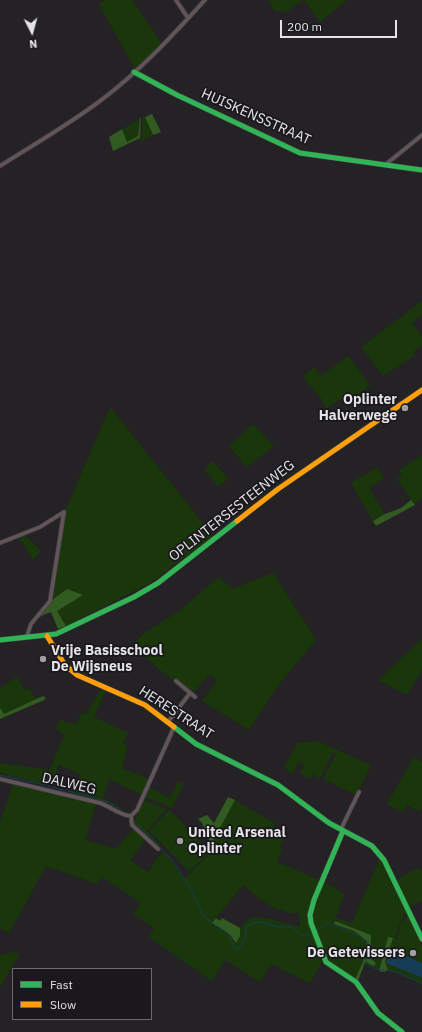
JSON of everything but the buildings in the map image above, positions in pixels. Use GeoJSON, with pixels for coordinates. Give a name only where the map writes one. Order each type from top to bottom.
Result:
{"type":"FeatureCollection","features":[{"type":"Feature","properties":{"kind":"street"},"geometry":{"type":"LineString","coordinates":[[176,0],[188,18]]}},
{"type":"Feature","properties":{"kind":"street"},"geometry":{"type":"LineString","coordinates":[[0,166],[99,102],[134,72],[205,0]]}},
{"type":"Feature","properties":{"kind":"street","name":"HUISKENSSTRAAT"},"geometry":{"type":"LineString","coordinates":[[134,72],[177,95],[300,153],[422,170]]}},
{"type":"Feature","properties":{"kind":"street"},"geometry":{"type":"LineString","coordinates":[[385,165],[422,135]]}},
{"type":"Feature","properties":{"kind":"street","name":"OPLINTERSESTEENWEG"},"geometry":{"type":"LineString","coordinates":[[47,636],[73,626],[158,583],[278,489],[422,390]]}},
{"type":"Feature","properties":{"kind":"street"},"geometry":{"type":"LineString","coordinates":[[0,543],[40,527],[64,512],[50,601],[31,624],[27,636]]}},
{"type":"Feature","properties":{"kind":"street"},"geometry":{"type":"LineString","coordinates":[[0,640],[11,637],[47,636]]}},
{"type":"Feature","properties":{"kind":"street","name":"HERESTRAAT"},"geometry":{"type":"LineString","coordinates":[[47,636],[48,640],[71,670],[86,679],[139,702],[154,711],[196,744],[278,785],[342,830],[372,846],[381,856],[422,939]]}},
{"type":"Feature","properties":{"kind":"street"},"geometry":{"type":"LineString","coordinates":[[176,681],[194,697]]}},
{"type":"Feature","properties":{"kind":"street"},"geometry":{"type":"LineString","coordinates":[[168,722],[190,693]]}},
{"type":"Feature","properties":{"kind":"street"},"geometry":{"type":"LineString","coordinates":[[158,849],[132,824],[131,816],[137,810],[174,727]]}},
{"type":"Feature","properties":{"kind":"street","name":"DALWEG"},"geometry":{"type":"LineString","coordinates":[[0,779],[108,805],[124,815],[131,816]]}},
{"type":"Feature","properties":{"kind":"street"},"geometry":{"type":"LineString","coordinates":[[358,792],[311,908],[311,923],[326,962],[356,982],[378,1013],[402,1032]]}},
{"type":"Feature","properties":{"kind":"green space"},"geometry":{"type":"Polygon","coordinates":[[[106,0],[132,0],[162,44],[135,69],[99,4],[106,0]]]}},
{"type":"Feature","properties":{"kind":"green space"},"geometry":{"type":"Polygon","coordinates":[[[268,0],[303,0],[285,13],[283,11],[275,11],[268,0]]]}},
{"type":"Feature","properties":{"kind":"green space"},"geometry":{"type":"Polygon","coordinates":[[[304,0],[347,0],[320,22],[304,0]]]}},
{"type":"Feature","properties":{"kind":"green space"},"geometry":{"type":"Polygon","coordinates":[[[152,114],[161,132],[153,135],[145,117],[152,114]]]}},
{"type":"Feature","properties":{"kind":"green space"},"geometry":{"type":"Polygon","coordinates":[[[141,117],[140,138],[113,151],[109,137],[122,129],[127,142],[138,136],[141,117]]]}},
{"type":"Feature","properties":{"kind":"green space"},"geometry":{"type":"Polygon","coordinates":[[[145,117],[153,135],[141,142],[143,118],[145,117]]]}},
{"type":"Feature","properties":{"kind":"green space"},"geometry":{"type":"Polygon","coordinates":[[[140,119],[138,136],[127,142],[122,129],[140,119]]]}},
{"type":"Feature","properties":{"kind":"green space"},"geometry":{"type":"Polygon","coordinates":[[[422,301],[422,315],[412,323],[422,336],[422,345],[413,352],[415,355],[383,376],[361,347],[422,301]]]}},
{"type":"Feature","properties":{"kind":"green space"},"geometry":{"type":"Polygon","coordinates":[[[348,356],[370,385],[351,400],[346,395],[327,409],[321,402],[323,401],[303,377],[314,367],[321,376],[348,356]]]}},
{"type":"Feature","properties":{"kind":"green space"},"geometry":{"type":"Polygon","coordinates":[[[110,407],[213,536],[150,583],[66,626],[57,611],[82,595],[52,600],[66,509],[110,407]]]}},
{"type":"Feature","properties":{"kind":"green space"},"geometry":{"type":"Polygon","coordinates":[[[253,424],[274,446],[247,467],[229,446],[253,424]]]}},
{"type":"Feature","properties":{"kind":"green space"},"geometry":{"type":"Polygon","coordinates":[[[422,455],[422,497],[415,505],[397,479],[402,475],[399,470],[422,455]]]}},
{"type":"Feature","properties":{"kind":"green space"},"geometry":{"type":"Polygon","coordinates":[[[213,461],[228,479],[218,486],[204,469],[213,461]]]}},
{"type":"Feature","properties":{"kind":"green space"},"geometry":{"type":"Polygon","coordinates":[[[377,467],[384,478],[369,488],[385,514],[373,521],[351,483],[377,467]]]}},
{"type":"Feature","properties":{"kind":"green space"},"geometry":{"type":"Polygon","coordinates":[[[411,500],[415,505],[376,526],[373,521],[385,514],[401,508],[411,500]]]}},
{"type":"Feature","properties":{"kind":"green space"},"geometry":{"type":"Polygon","coordinates":[[[25,535],[41,551],[33,560],[19,537],[25,535]]]}},
{"type":"Feature","properties":{"kind":"green space"},"geometry":{"type":"Polygon","coordinates":[[[273,573],[316,640],[279,684],[249,730],[202,701],[217,681],[210,674],[193,692],[177,679],[175,682],[154,665],[134,643],[143,634],[179,611],[219,577],[232,589],[273,573]]]}},
{"type":"Feature","properties":{"kind":"green space"},"geometry":{"type":"Polygon","coordinates":[[[67,589],[83,595],[57,611],[66,626],[58,629],[51,612],[37,618],[52,600],[67,589]]]}},
{"type":"Feature","properties":{"kind":"green space"},"geometry":{"type":"Polygon","coordinates":[[[422,639],[422,670],[407,695],[378,680],[422,639]]]}},
{"type":"Feature","properties":{"kind":"green space"},"geometry":{"type":"Polygon","coordinates":[[[17,677],[25,690],[29,688],[36,700],[4,715],[0,708],[0,688],[17,677]]]}},
{"type":"Feature","properties":{"kind":"green space"},"geometry":{"type":"Polygon","coordinates":[[[102,688],[106,690],[94,717],[128,733],[123,744],[128,746],[122,768],[149,779],[142,795],[109,779],[103,799],[122,808],[121,810],[106,803],[69,794],[69,792],[98,798],[73,791],[80,774],[59,765],[51,786],[0,773],[0,763],[50,770],[64,735],[55,728],[61,719],[67,724],[69,721],[75,725],[82,713],[85,715],[102,688]]]}},
{"type":"Feature","properties":{"kind":"green space"},"geometry":{"type":"Polygon","coordinates":[[[43,696],[46,698],[44,700],[0,719],[0,708],[4,714],[43,696]]]}},
{"type":"Feature","properties":{"kind":"green space"},"geometry":{"type":"Polygon","coordinates":[[[317,741],[371,765],[356,795],[323,779],[336,754],[333,752],[319,780],[318,777],[313,774],[310,779],[300,773],[304,765],[299,762],[292,774],[284,767],[298,743],[317,741]]]}},
{"type":"Feature","properties":{"kind":"green space"},"geometry":{"type":"Polygon","coordinates":[[[414,757],[422,762],[422,807],[420,812],[407,805],[403,812],[387,804],[414,757]]]}},
{"type":"Feature","properties":{"kind":"green space"},"geometry":{"type":"Polygon","coordinates":[[[178,782],[184,784],[172,808],[145,797],[149,787],[170,798],[178,782]]]}},
{"type":"Feature","properties":{"kind":"green space"},"geometry":{"type":"Polygon","coordinates":[[[13,784],[96,804],[85,840],[116,849],[134,828],[146,839],[130,860],[148,872],[162,852],[167,855],[184,879],[212,852],[211,845],[235,800],[275,824],[274,828],[286,833],[280,847],[282,849],[277,862],[320,880],[308,913],[320,950],[322,962],[310,983],[271,964],[260,982],[225,960],[212,981],[149,937],[154,928],[133,914],[141,903],[102,877],[97,884],[46,866],[9,933],[0,928],[0,822],[13,784]],[[243,885],[212,923],[230,935],[235,943],[241,928],[246,921],[252,918],[268,918],[300,926],[299,913],[283,911],[268,905],[243,885]]]}},
{"type":"Feature","properties":{"kind":"green space"},"geometry":{"type":"Polygon","coordinates":[[[228,797],[235,800],[211,845],[202,823],[198,819],[207,815],[214,823],[228,797]]]}},
{"type":"Feature","properties":{"kind":"green space"},"geometry":{"type":"Polygon","coordinates":[[[144,800],[166,809],[147,831],[161,845],[158,848],[133,824],[144,800]]]}},
{"type":"Feature","properties":{"kind":"green space","name":"United Arsenal Oplinter"},"geometry":{"type":"Polygon","coordinates":[[[170,810],[210,852],[189,872],[149,830],[170,810]]]}},
{"type":"Feature","properties":{"kind":"green space"},"geometry":{"type":"Polygon","coordinates":[[[380,858],[406,913],[399,925],[395,939],[397,939],[401,923],[408,916],[422,947],[422,963],[392,949],[386,963],[422,978],[422,984],[387,969],[385,962],[388,937],[379,969],[364,964],[370,958],[370,935],[335,921],[334,924],[354,931],[367,941],[363,962],[355,979],[328,962],[313,923],[312,914],[323,881],[344,894],[336,918],[352,923],[380,858]]]}},
{"type":"Feature","properties":{"kind":"green space"},"geometry":{"type":"Polygon","coordinates":[[[417,868],[422,871],[422,901],[409,907],[397,880],[417,868]]]}},
{"type":"Feature","properties":{"kind":"green space"},"geometry":{"type":"Polygon","coordinates":[[[216,918],[220,921],[222,918],[240,928],[240,936],[236,943],[230,935],[212,923],[216,918]]]}},
{"type":"Feature","properties":{"kind":"green space"},"geometry":{"type":"Polygon","coordinates":[[[335,921],[371,935],[370,958],[376,963],[374,966],[365,962],[358,981],[355,979],[363,962],[367,941],[354,931],[334,924],[335,921]]]}},
{"type":"Feature","properties":{"kind":"green space"},"geometry":{"type":"Polygon","coordinates":[[[388,937],[393,938],[385,962],[388,970],[385,972],[379,971],[388,937]]]}},
{"type":"Feature","properties":{"kind":"green space"},"geometry":{"type":"Polygon","coordinates":[[[11,952],[20,953],[0,987],[0,956],[11,952]]]}},
{"type":"Feature","properties":{"kind":"water"},"geometry":{"type":"Polygon","coordinates":[[[391,949],[422,963],[422,978],[386,963],[391,949]]]}},
{"type":"Feature","properties":{"kind":"waterway"},"geometry":{"type":"LineString","coordinates":[[0,775],[45,785]]}},
{"type":"Feature","properties":{"kind":"waterway"},"geometry":{"type":"LineString","coordinates":[[48,786],[65,791]]}},
{"type":"Feature","properties":{"kind":"waterway"},"geometry":{"type":"LineString","coordinates":[[68,791],[109,802],[126,814]]}},
{"type":"Feature","properties":{"kind":"waterway"},"geometry":{"type":"LineString","coordinates":[[135,822],[173,861],[192,891],[203,915],[212,923],[228,933],[234,948],[238,950],[245,938],[247,927],[258,921],[277,927],[292,927],[297,932],[302,934],[307,935],[313,933]]}},
{"type":"Feature","properties":{"kind":"waterway"},"geometry":{"type":"LineString","coordinates":[[316,932],[328,922],[357,935],[370,945],[365,959],[371,966],[396,972],[422,984]]}},
{"type":"Feature","properties":{"kind":"traffic: fast"},"geometry":{"type":"LineString","coordinates":[[134,72],[177,95],[300,153],[422,170]]}},
{"type":"Feature","properties":{"kind":"traffic: fast"},"geometry":{"type":"LineString","coordinates":[[0,640],[56,634],[134,597],[158,583],[237,521]]}},
{"type":"Feature","properties":{"kind":"traffic: fast"},"geometry":{"type":"LineString","coordinates":[[174,727],[196,744],[278,785],[329,823],[372,846],[384,860],[422,939]]}},
{"type":"Feature","properties":{"kind":"traffic: fast"},"geometry":{"type":"LineString","coordinates":[[343,831],[314,900],[310,915],[311,923],[326,962],[356,982],[378,1013],[402,1032]]}},
{"type":"Feature","properties":{"kind":"traffic: slow"},"geometry":{"type":"LineString","coordinates":[[237,521],[278,489],[422,390]]}},
{"type":"Feature","properties":{"kind":"traffic: slow"},"geometry":{"type":"LineString","coordinates":[[47,636],[65,665],[77,675],[145,705],[174,727]]}},
{"type":"Feature","properties":{"kind":"place","name":"Oplinter Halverwege"},"geometry":{"type":"Point","coordinates":[405,408]}},
{"type":"Feature","properties":{"kind":"place","name":"Vrije Basisschool De Wijsneus"},"geometry":{"type":"Point","coordinates":[43,659]}},
{"type":"Feature","properties":{"kind":"place","name":"United Arsenal Oplinter"},"geometry":{"type":"Point","coordinates":[180,841]}},
{"type":"Feature","properties":{"kind":"place","name":"De Getevissers"},"geometry":{"type":"Point","coordinates":[413,953]}}]}
